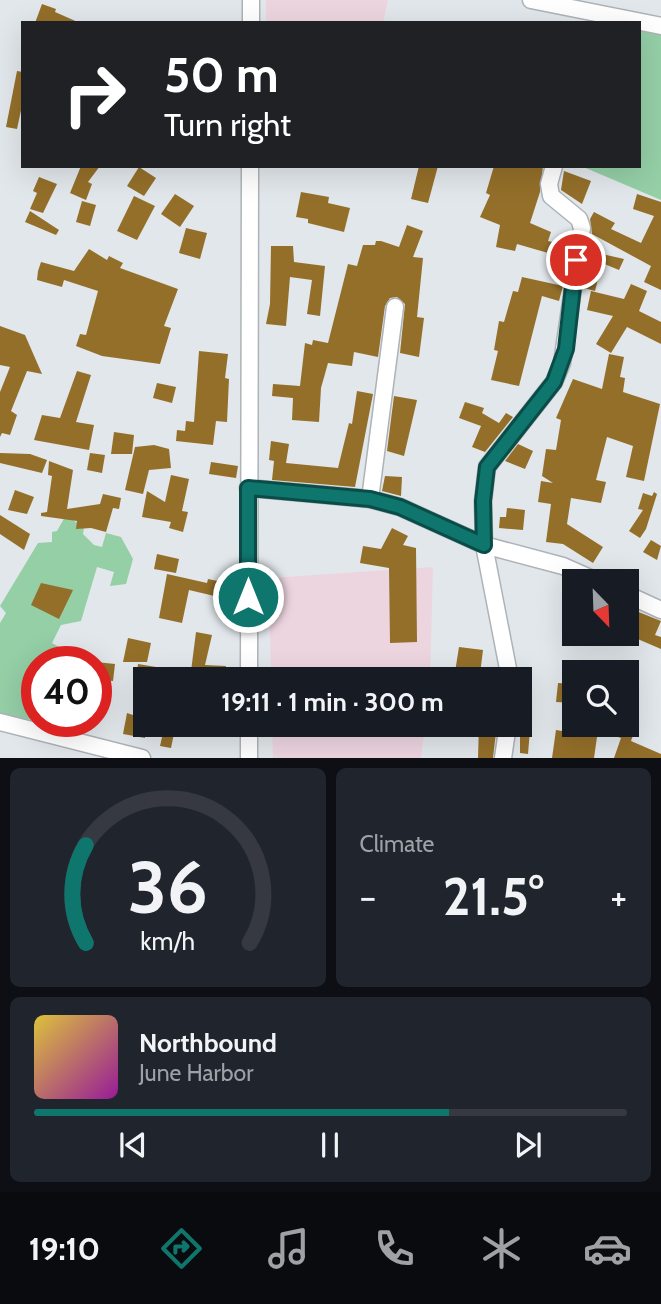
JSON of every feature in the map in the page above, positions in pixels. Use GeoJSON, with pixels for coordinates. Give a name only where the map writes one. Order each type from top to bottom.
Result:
{"type":"FeatureCollection","features":[{"type":"Feature","properties":{"kind":"street"},"geometry":{"type":"LineString","coordinates":[[251,0],[251,21]]}},
{"type":"Feature","properties":{"kind":"street"},"geometry":{"type":"LineString","coordinates":[[531,0],[598,18],[622,21]]}},
{"type":"Feature","properties":{"kind":"street"},"geometry":{"type":"LineString","coordinates":[[641,23],[661,26]]}},
{"type":"Feature","properties":{"kind":"street"},"geometry":{"type":"LineString","coordinates":[[249,667],[250,168]]}},
{"type":"Feature","properties":{"kind":"street"},"geometry":{"type":"LineString","coordinates":[[508,667],[484,545],[483,501],[487,467],[554,382],[566,349],[571,287],[582,228],[579,219],[551,196],[548,184],[553,168]]}},
{"type":"Feature","properties":{"kind":"street"},"geometry":{"type":"LineString","coordinates":[[370,499],[396,307]]}},
{"type":"Feature","properties":{"kind":"street"},"geometry":{"type":"LineString","coordinates":[[248,488],[370,499],[400,507],[484,545],[570,569]]}},
{"type":"Feature","properties":{"kind":"street"},"geometry":{"type":"LineString","coordinates":[[639,600],[661,610]]}},
{"type":"Feature","properties":{"kind":"street"},"geometry":{"type":"LineString","coordinates":[[0,722],[142,758]]}},
{"type":"Feature","properties":{"kind":"street"},"geometry":{"type":"LineString","coordinates":[[249,737],[250,758]]}},
{"type":"Feature","properties":{"kind":"street"},"geometry":{"type":"LineString","coordinates":[[503,758],[506,737]]}},
{"type":"Feature","properties":{"kind":"shaded area"},"geometry":{"type":"Polygon","coordinates":[[[266,0],[388,0],[383,21],[266,21],[266,0]]]}},
{"type":"Feature","properties":{"kind":"shaded area"},"geometry":{"type":"Polygon","coordinates":[[[433,567],[430,667],[271,667],[269,578],[433,567]]]}},
{"type":"Feature","properties":{"kind":"shaded area"},"geometry":{"type":"Polygon","coordinates":[[[272,737],[424,737],[421,758],[273,758],[272,737]]]}},
{"type":"Feature","properties":{"kind":"green space"},"geometry":{"type":"Polygon","coordinates":[[[641,24],[661,29],[661,200],[586,168],[641,168],[641,24]]]}},
{"type":"Feature","properties":{"kind":"green space"},"geometry":{"type":"Polygon","coordinates":[[[66,515],[84,528],[83,534],[94,545],[102,547],[106,533],[121,537],[133,559],[126,584],[110,586],[114,572],[97,567],[81,621],[61,625],[52,643],[58,646],[21,646],[21,718],[0,714],[0,623],[6,613],[0,606],[38,543],[52,542],[52,532],[57,531],[66,515]]]}},
{"type":"Feature","properties":{"kind":"building"},"geometry":{"type":"Polygon","coordinates":[[[42,4],[75,21],[36,21],[42,4]]]}},
{"type":"Feature","properties":{"kind":"building"},"geometry":{"type":"Polygon","coordinates":[[[17,71],[21,72],[21,110],[17,129],[6,127],[17,71]]]}},
{"type":"Feature","properties":{"kind":"building"},"geometry":{"type":"Polygon","coordinates":[[[80,168],[98,168],[88,182],[92,184],[86,200],[70,193],[80,168]]]}},
{"type":"Feature","properties":{"kind":"building"},"geometry":{"type":"Polygon","coordinates":[[[138,168],[156,178],[144,196],[127,186],[138,168]]]}},
{"type":"Feature","properties":{"kind":"building"},"geometry":{"type":"Polygon","coordinates":[[[419,168],[437,168],[428,203],[411,199],[419,168]]]}},
{"type":"Feature","properties":{"kind":"building"},"geometry":{"type":"Polygon","coordinates":[[[493,168],[543,168],[540,192],[530,223],[551,232],[548,241],[569,246],[566,262],[546,258],[548,253],[517,244],[515,251],[496,247],[500,225],[480,217],[490,195],[486,193],[493,168]]]}},
{"type":"Feature","properties":{"kind":"building"},"geometry":{"type":"Polygon","coordinates":[[[564,171],[591,181],[582,204],[561,190],[564,171]]]}},
{"type":"Feature","properties":{"kind":"building"},"geometry":{"type":"Polygon","coordinates":[[[39,177],[57,184],[43,213],[30,209],[37,193],[33,191],[39,177]]]}},
{"type":"Feature","properties":{"kind":"building"},"geometry":{"type":"Polygon","coordinates":[[[301,192],[329,197],[328,203],[350,208],[344,232],[308,223],[308,219],[296,217],[301,192]]]}},
{"type":"Feature","properties":{"kind":"building"},"geometry":{"type":"Polygon","coordinates":[[[175,194],[194,206],[180,227],[161,214],[175,194]]]}},
{"type":"Feature","properties":{"kind":"building"},"geometry":{"type":"Polygon","coordinates":[[[637,194],[661,202],[661,290],[644,282],[651,266],[592,234],[590,219],[594,212],[615,223],[611,229],[641,243],[654,216],[633,209],[637,194]]]}},
{"type":"Feature","properties":{"kind":"building"},"geometry":{"type":"Polygon","coordinates":[[[134,196],[155,206],[137,240],[117,231],[134,196]]]}},
{"type":"Feature","properties":{"kind":"building"},"geometry":{"type":"Polygon","coordinates":[[[82,201],[96,205],[90,226],[76,222],[82,201]]]}},
{"type":"Feature","properties":{"kind":"building"},"geometry":{"type":"Polygon","coordinates":[[[30,211],[59,230],[56,235],[25,222],[30,211]]]}},
{"type":"Feature","properties":{"kind":"building"},"geometry":{"type":"Polygon","coordinates":[[[407,225],[423,231],[413,257],[423,258],[417,317],[424,318],[419,357],[400,353],[405,304],[397,297],[390,298],[385,306],[378,357],[354,352],[352,366],[328,363],[321,388],[319,422],[292,420],[293,398],[272,396],[273,384],[300,386],[305,343],[312,345],[313,340],[328,343],[348,264],[357,266],[363,245],[375,245],[376,241],[381,241],[399,247],[407,225]]]}},
{"type":"Feature","properties":{"kind":"building"},"geometry":{"type":"Polygon","coordinates":[[[186,228],[207,233],[200,259],[179,253],[186,228]]]}},
{"type":"Feature","properties":{"kind":"building"},"geometry":{"type":"Polygon","coordinates":[[[271,246],[293,246],[294,262],[325,266],[320,316],[307,314],[312,280],[290,277],[286,326],[266,324],[270,304],[271,246]]]}},
{"type":"Feature","properties":{"kind":"building"},"geometry":{"type":"Polygon","coordinates":[[[89,249],[107,260],[109,256],[123,263],[120,268],[178,289],[164,326],[171,328],[160,364],[102,356],[76,346],[80,334],[86,335],[98,291],[64,280],[62,287],[37,280],[38,271],[41,262],[74,271],[89,249]]]}},
{"type":"Feature","properties":{"kind":"building"},"geometry":{"type":"Polygon","coordinates":[[[589,251],[624,259],[619,270],[602,263],[595,291],[584,288],[589,251]]]}},
{"type":"Feature","properties":{"kind":"building"},"geometry":{"type":"Polygon","coordinates":[[[522,277],[563,286],[559,301],[542,296],[519,386],[491,380],[498,351],[494,350],[499,321],[504,322],[513,291],[518,292],[522,277]]]}},
{"type":"Feature","properties":{"kind":"building"},"geometry":{"type":"Polygon","coordinates":[[[631,284],[647,291],[639,311],[661,322],[661,344],[627,327],[611,353],[596,344],[613,316],[587,310],[591,291],[624,299],[631,284]]]}},
{"type":"Feature","properties":{"kind":"building"},"geometry":{"type":"Polygon","coordinates":[[[0,326],[25,335],[42,374],[27,371],[11,411],[17,415],[10,435],[2,433],[0,437],[0,392],[10,367],[0,365],[0,326]]]}},
{"type":"Feature","properties":{"kind":"building"},"geometry":{"type":"Polygon","coordinates":[[[199,351],[228,354],[225,378],[229,379],[227,422],[216,421],[213,445],[176,441],[177,430],[185,431],[186,421],[194,422],[199,351]]]}},
{"type":"Feature","properties":{"kind":"building"},"geometry":{"type":"Polygon","coordinates":[[[609,354],[624,357],[620,377],[625,378],[623,392],[660,404],[644,481],[626,477],[633,446],[607,437],[596,480],[606,482],[601,503],[571,498],[567,524],[603,547],[593,563],[563,544],[546,542],[551,504],[538,502],[541,481],[553,483],[542,476],[546,449],[556,450],[561,420],[556,418],[573,379],[602,389],[609,354]]]}},
{"type":"Feature","properties":{"kind":"building"},"geometry":{"type":"Polygon","coordinates":[[[77,371],[91,375],[76,422],[94,425],[89,450],[34,440],[42,415],[60,418],[77,371]]]}},
{"type":"Feature","properties":{"kind":"building"},"geometry":{"type":"Polygon","coordinates":[[[157,383],[176,387],[172,403],[153,398],[157,383]]]}},
{"type":"Feature","properties":{"kind":"building"},"geometry":{"type":"Polygon","coordinates":[[[357,391],[373,394],[355,487],[272,480],[274,461],[269,460],[271,441],[289,444],[286,463],[338,468],[349,423],[352,424],[357,391]]]}},
{"type":"Feature","properties":{"kind":"building"},"geometry":{"type":"Polygon","coordinates":[[[394,396],[417,400],[404,456],[387,451],[394,396]]]}},
{"type":"Feature","properties":{"kind":"building"},"geometry":{"type":"Polygon","coordinates":[[[465,402],[484,408],[482,413],[499,423],[506,413],[513,417],[485,452],[472,447],[481,426],[459,418],[465,402]]]}},
{"type":"Feature","properties":{"kind":"building"},"geometry":{"type":"Polygon","coordinates":[[[114,432],[134,435],[132,454],[111,454],[114,432]]]}},
{"type":"Feature","properties":{"kind":"building"},"geometry":{"type":"Polygon","coordinates":[[[518,444],[533,451],[525,469],[505,461],[518,444]]]}},
{"type":"Feature","properties":{"kind":"building"},"geometry":{"type":"Polygon","coordinates":[[[154,445],[169,449],[171,468],[149,470],[143,494],[125,490],[135,447],[154,445]]]}},
{"type":"Feature","properties":{"kind":"building"},"geometry":{"type":"Polygon","coordinates":[[[0,453],[30,454],[47,460],[42,473],[0,463],[0,453]]]}},
{"type":"Feature","properties":{"kind":"building"},"geometry":{"type":"Polygon","coordinates":[[[90,453],[105,455],[102,473],[87,470],[90,453]]]}},
{"type":"Feature","properties":{"kind":"building"},"geometry":{"type":"Polygon","coordinates":[[[49,461],[73,470],[67,509],[100,504],[103,494],[121,498],[119,509],[113,508],[106,532],[91,528],[76,529],[77,521],[41,516],[41,513],[47,512],[52,476],[48,475],[49,461]]]}},
{"type":"Feature","properties":{"kind":"building"},"geometry":{"type":"Polygon","coordinates":[[[211,462],[238,466],[236,478],[209,474],[211,462]]]}},
{"type":"Feature","properties":{"kind":"building"},"geometry":{"type":"Polygon","coordinates":[[[171,475],[189,479],[182,511],[188,512],[183,532],[169,528],[171,522],[142,517],[147,491],[165,502],[171,475]]]}},
{"type":"Feature","properties":{"kind":"building"},"geometry":{"type":"Polygon","coordinates":[[[385,476],[402,477],[401,496],[382,491],[385,476]]]}},
{"type":"Feature","properties":{"kind":"building"},"geometry":{"type":"Polygon","coordinates":[[[15,490],[34,497],[27,514],[8,510],[15,490]]]}},
{"type":"Feature","properties":{"kind":"building"},"geometry":{"type":"Polygon","coordinates":[[[654,492],[657,494],[646,529],[640,538],[629,531],[643,510],[638,509],[643,493],[652,496],[654,492]]]}},
{"type":"Feature","properties":{"kind":"building"},"geometry":{"type":"Polygon","coordinates":[[[507,508],[525,510],[523,530],[499,528],[500,517],[506,517],[507,508]]]}},
{"type":"Feature","properties":{"kind":"building"},"geometry":{"type":"Polygon","coordinates":[[[0,515],[30,534],[24,550],[0,534],[0,515]]]}},
{"type":"Feature","properties":{"kind":"building"},"geometry":{"type":"Polygon","coordinates":[[[392,528],[408,536],[403,545],[416,548],[417,642],[390,643],[389,568],[360,563],[363,546],[381,549],[392,528]]]}},
{"type":"Feature","properties":{"kind":"building"},"geometry":{"type":"Polygon","coordinates":[[[651,540],[661,546],[657,560],[643,552],[651,540]]]}},
{"type":"Feature","properties":{"kind":"building"},"geometry":{"type":"Polygon","coordinates":[[[157,554],[179,559],[176,573],[154,569],[157,554]]]}},
{"type":"Feature","properties":{"kind":"building"},"geometry":{"type":"Polygon","coordinates":[[[167,574],[207,583],[208,579],[227,583],[223,598],[189,590],[182,623],[159,618],[167,574]]]}},
{"type":"Feature","properties":{"kind":"building"},"geometry":{"type":"Polygon","coordinates":[[[41,583],[73,590],[59,619],[31,605],[41,583]]]}},
{"type":"Feature","properties":{"kind":"building"},"geometry":{"type":"Polygon","coordinates":[[[639,612],[661,621],[655,635],[661,637],[661,649],[639,640],[639,612]]]}},
{"type":"Feature","properties":{"kind":"building"},"geometry":{"type":"Polygon","coordinates":[[[196,632],[212,635],[205,665],[226,667],[192,667],[196,632]]]}},
{"type":"Feature","properties":{"kind":"building"},"geometry":{"type":"Polygon","coordinates":[[[128,638],[151,643],[147,662],[123,662],[128,638]]]}},
{"type":"Feature","properties":{"kind":"building"},"geometry":{"type":"Polygon","coordinates":[[[459,647],[483,650],[481,667],[456,667],[459,647]]]}},
{"type":"Feature","properties":{"kind":"building"},"geometry":{"type":"Polygon","coordinates":[[[112,664],[115,664],[112,681],[112,664]]]}},
{"type":"Feature","properties":{"kind":"building"},"geometry":{"type":"Polygon","coordinates":[[[558,683],[562,683],[562,702],[556,702],[558,683]]]}},
{"type":"Feature","properties":{"kind":"building"},"geometry":{"type":"Polygon","coordinates":[[[127,713],[133,715],[133,736],[123,734],[127,713]]]}},
{"type":"Feature","properties":{"kind":"building"},"geometry":{"type":"Polygon","coordinates":[[[556,730],[562,731],[562,737],[597,737],[594,758],[552,758],[556,730]]]}},
{"type":"Feature","properties":{"kind":"building"},"geometry":{"type":"Polygon","coordinates":[[[162,737],[173,737],[171,748],[160,746],[162,737]]]}},
{"type":"Feature","properties":{"kind":"building"},"geometry":{"type":"Polygon","coordinates":[[[479,737],[495,737],[493,758],[478,758],[479,737]]]}},
{"type":"Feature","properties":{"kind":"building"},"geometry":{"type":"Polygon","coordinates":[[[520,737],[529,737],[528,754],[520,753],[520,737]]]}},
{"type":"Feature","properties":{"kind":"building"},"geometry":{"type":"Polygon","coordinates":[[[618,737],[632,737],[631,741],[661,754],[661,758],[614,758],[621,738],[618,737]]]}},
{"type":"Feature","properties":{"kind":"route"},"geometry":{"type":"LineString","coordinates":[[248,597],[248,488],[370,499],[400,507],[484,545],[483,501],[487,467],[554,382],[566,349],[576,260]]}}]}
